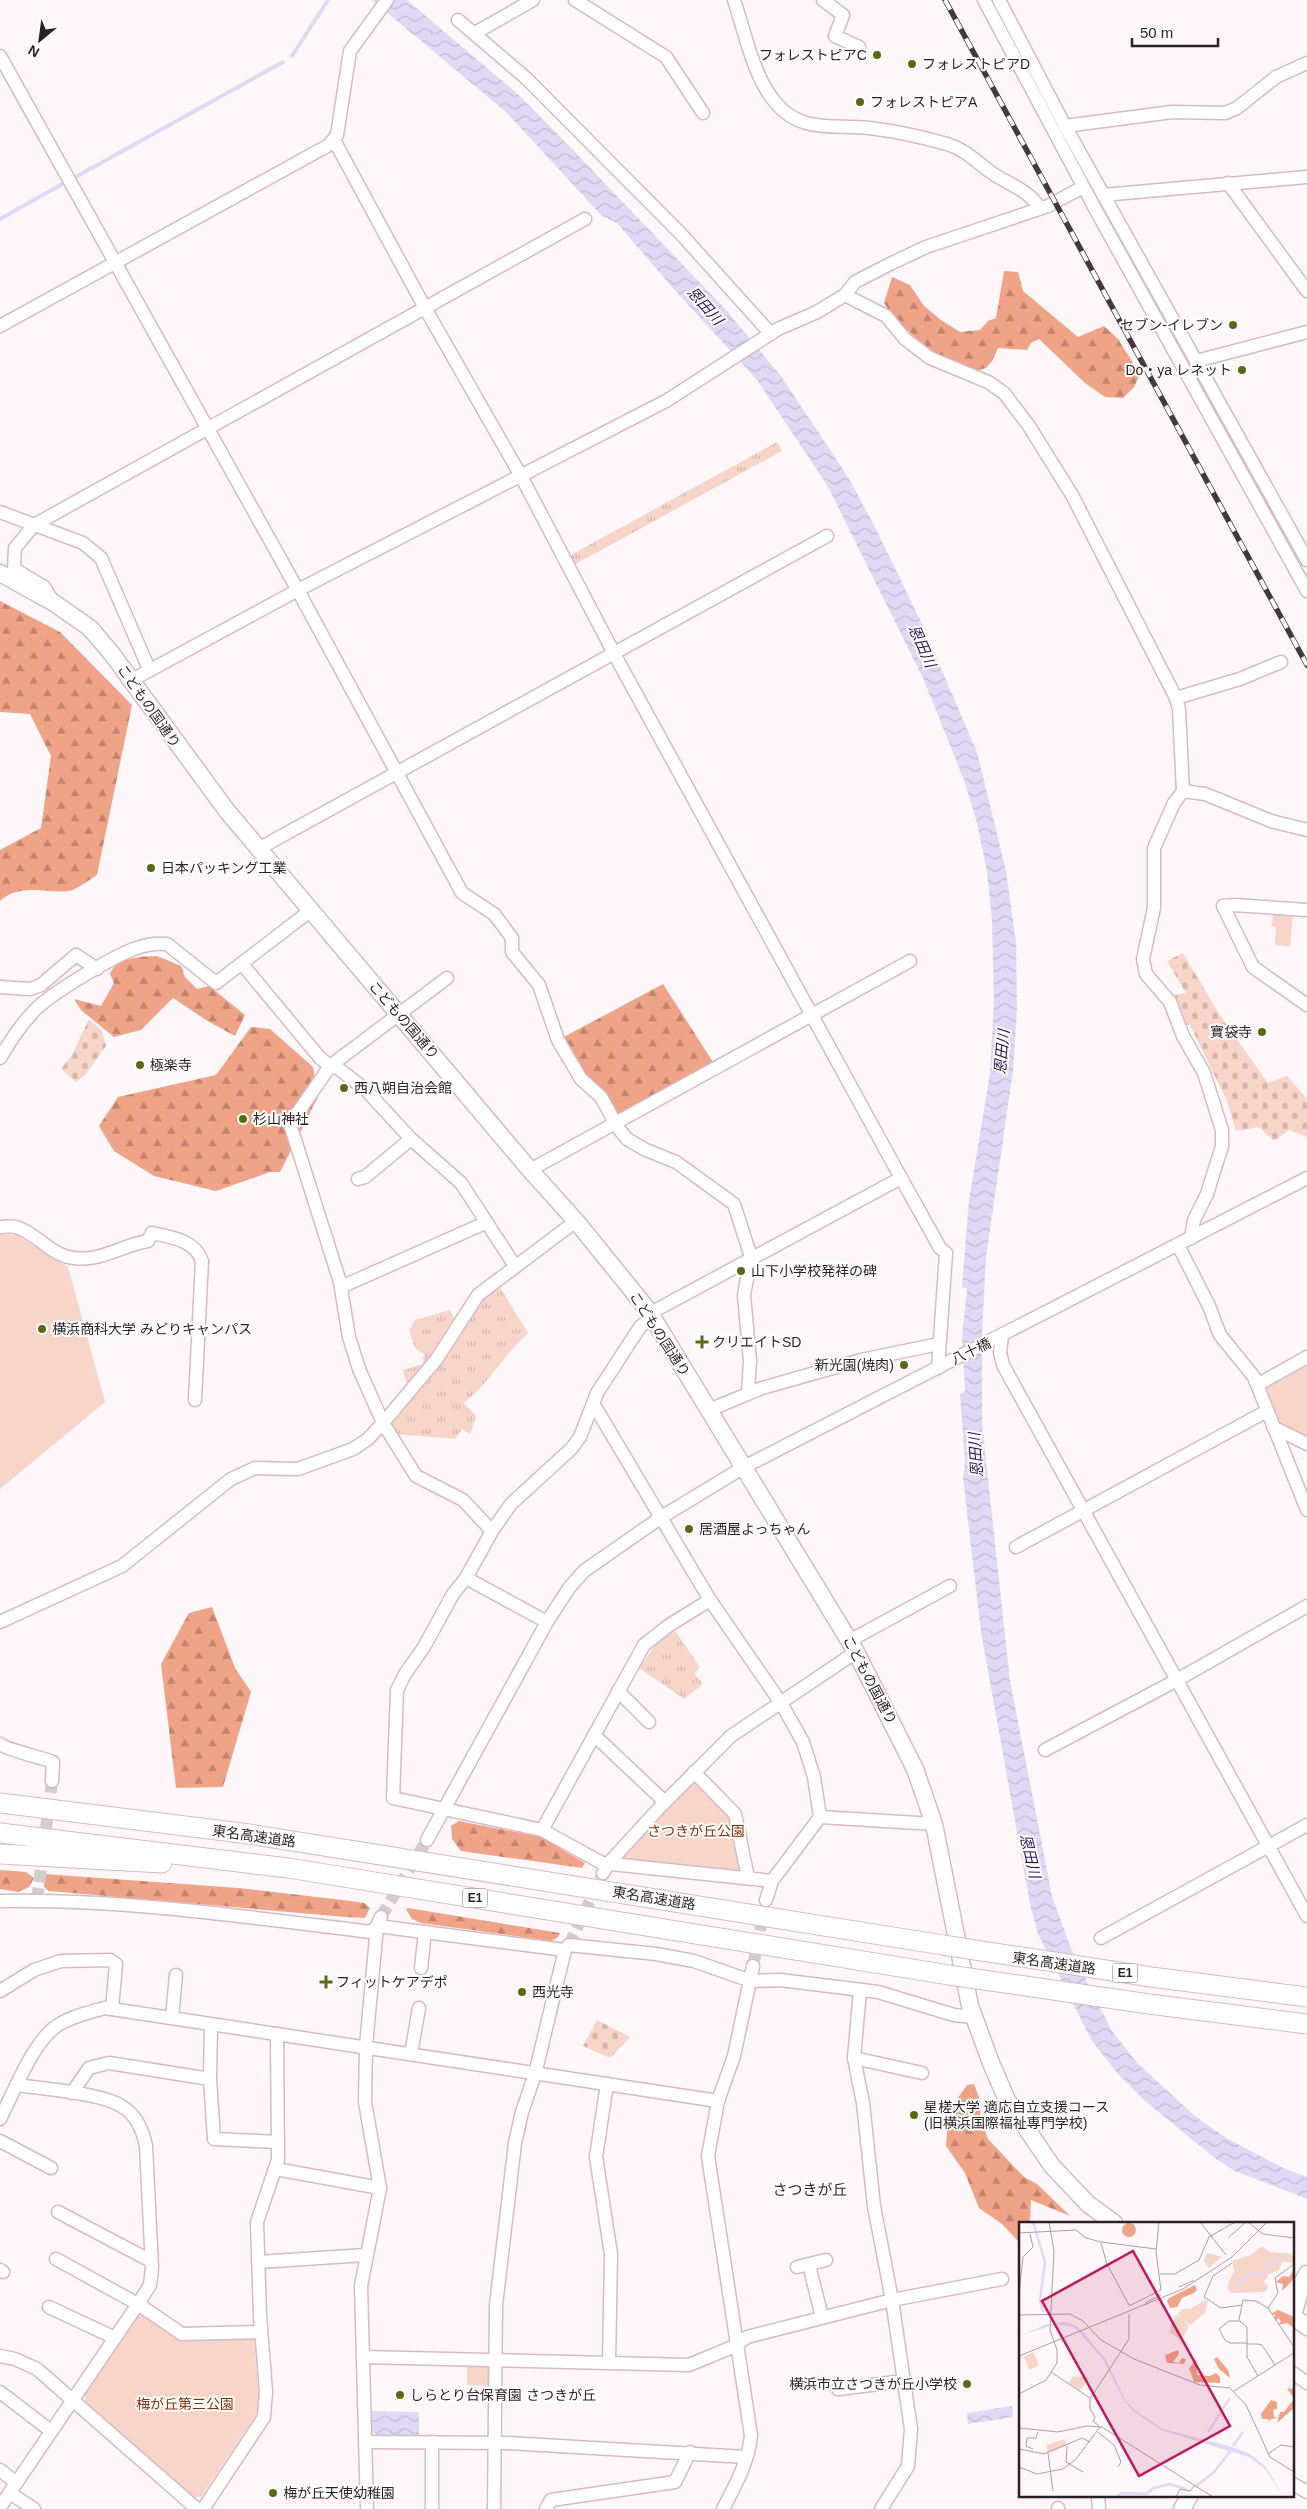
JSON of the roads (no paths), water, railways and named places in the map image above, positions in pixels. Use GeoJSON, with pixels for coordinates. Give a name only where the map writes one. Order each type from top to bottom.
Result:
{"type":"FeatureCollection","features":[{"type":"Feature","properties":{"kind":"highway","name":"東名高速道路"},"geometry":{"type":"LineString","coordinates":[[0,1804],[249,1834],[943,1945],[1152,1977],[1307,1997]]}},
{"type":"Feature","properties":{"kind":"highway","name":"東名高速道路"},"geometry":{"type":"LineString","coordinates":[[0,1833],[288,1868],[949,1974],[1149,2004],[1307,2024]]}},
{"type":"Feature","properties":{"kind":"highway"},"geometry":{"type":"LineString","coordinates":[[0,1854],[288,1868]]}},
{"type":"Feature","properties":{"kind":"main road","name":"こどもの国通り"},"geometry":{"type":"LineString","coordinates":[[0,573],[54,603],[90,628],[190,764],[258,848],[530,1170],[576,1221],[652,1317],[853,1647],[915,1769],[934,1824],[973,2017],[1007,2100],[1058,2172],[1103,2220]]}},
{"type":"Feature","properties":{"kind":"main road"},"geometry":{"type":"LineString","coordinates":[[1294,2312],[1302,2283],[1307,2274]]}},
{"type":"Feature","properties":{"kind":"main road"},"geometry":{"type":"LineString","coordinates":[[1294,2315],[1307,2301]]}},
{"type":"Feature","properties":{"kind":"main road"},"geometry":{"type":"LineString","coordinates":[[1294,2316],[1307,2319]]}},
{"type":"Feature","properties":{"kind":"main road"},"geometry":{"type":"LineString","coordinates":[[1294,2317],[1307,2327]]}},
{"type":"Feature","properties":{"kind":"main road"},"geometry":{"type":"LineString","coordinates":[[1182,2509],[1189,2496]]}},
{"type":"Feature","properties":{"kind":"street"},"geometry":{"type":"LineString","coordinates":[[0,326],[334,140],[337,135],[350,51],[387,0]]}},
{"type":"Feature","properties":{"kind":"street"},"geometry":{"type":"LineString","coordinates":[[475,33],[533,0]]}},
{"type":"Feature","properties":{"kind":"street"},"geometry":{"type":"LineString","coordinates":[[575,0],[666,57],[703,112]]}},
{"type":"Feature","properties":{"kind":"street"},"geometry":{"type":"LineString","coordinates":[[734,0],[742,30],[763,82],[775,102],[795,118],[810,125],[825,128],[849,126],[866,128],[948,144],[963,150],[993,174],[1028,194],[1040,208]]}},
{"type":"Feature","properties":{"kind":"street"},"geometry":{"type":"LineString","coordinates":[[823,0],[843,15],[835,36],[859,47]]}},
{"type":"Feature","properties":{"kind":"street"},"geometry":{"type":"LineString","coordinates":[[984,0],[1083,187],[1307,591]]}},
{"type":"Feature","properties":{"kind":"street"},"geometry":{"type":"LineString","coordinates":[[998,0],[1065,126],[1307,560]]}},
{"type":"Feature","properties":{"kind":"street"},"geometry":{"type":"LineString","coordinates":[[458,20],[526,78],[681,234],[769,335]]}},
{"type":"Feature","properties":{"kind":"street"},"geometry":{"type":"LineString","coordinates":[[0,56],[298,590],[462,893],[494,914],[512,938],[512,952],[540,985],[558,1040],[581,1079],[601,1097],[627,1139],[637,1146],[676,1162],[733,1201],[751,1258],[744,1295],[750,1361],[748,1393]]}},
{"type":"Feature","properties":{"kind":"street"},"geometry":{"type":"LineString","coordinates":[[1065,126],[1172,112],[1225,113],[1237,108],[1276,77],[1307,63]]}},
{"type":"Feature","properties":{"kind":"street"},"geometry":{"type":"LineString","coordinates":[[334,140],[425,308],[521,476],[614,653],[811,1015],[940,1248],[946,1253],[939,1344],[942,1366]]}},
{"type":"Feature","properties":{"kind":"street"},"geometry":{"type":"LineString","coordinates":[[1104,195],[1307,177]]}},
{"type":"Feature","properties":{"kind":"street"},"geometry":{"type":"LineString","coordinates":[[1228,183],[1307,291]]}},
{"type":"Feature","properties":{"kind":"street"},"geometry":{"type":"LineString","coordinates":[[130,681],[149,669],[298,590],[666,401],[769,335],[817,312],[845,295],[855,282],[903,257],[1048,206],[1083,187]]}},
{"type":"Feature","properties":{"kind":"street"},"geometry":{"type":"LineString","coordinates":[[54,603],[44,587],[14,569],[15,548],[34,525],[585,220]]}},
{"type":"Feature","properties":{"kind":"street"},"geometry":{"type":"LineString","coordinates":[[845,295],[886,316],[905,339],[930,358],[988,382],[1004,393],[1029,426],[1072,495],[1176,698],[1179,709],[1183,791],[1174,803],[1154,848],[1154,908],[1143,959],[1146,974],[1170,1002],[1183,1036],[1204,1073],[1222,1130],[1222,1146],[1207,1194],[1194,1220],[1191,1238]]}},
{"type":"Feature","properties":{"kind":"street"},"geometry":{"type":"LineString","coordinates":[[1196,362],[1307,332],[1307,344]]}},
{"type":"Feature","properties":{"kind":"street"},"geometry":{"type":"LineString","coordinates":[[0,512],[83,543],[101,558],[149,669]]}},
{"type":"Feature","properties":{"kind":"street"},"geometry":{"type":"LineString","coordinates":[[258,848],[827,536]]}},
{"type":"Feature","properties":{"kind":"street"},"geometry":{"type":"LineString","coordinates":[[1176,698],[1240,679],[1281,662]]}},
{"type":"Feature","properties":{"kind":"street"},"geometry":{"type":"LineString","coordinates":[[1183,791],[1205,794],[1271,821],[1307,830]]}},
{"type":"Feature","properties":{"kind":"street"},"geometry":{"type":"LineString","coordinates":[[1307,910],[1234,905],[1223,906],[1254,968],[1307,1005]]}},
{"type":"Feature","properties":{"kind":"street"},"geometry":{"type":"LineString","coordinates":[[0,1058],[20,1026],[38,1007],[134,948],[160,943],[167,944],[216,983],[310,911]]}},
{"type":"Feature","properties":{"kind":"street"},"geometry":{"type":"LineString","coordinates":[[0,987],[30,989],[41,985],[76,956],[97,969]]}},
{"type":"Feature","properties":{"kind":"street"},"geometry":{"type":"LineString","coordinates":[[530,1170],[910,961]]}},
{"type":"Feature","properties":{"kind":"street"},"geometry":{"type":"LineString","coordinates":[[242,964],[320,1058],[330,1066],[339,1069],[366,1090],[411,1139],[461,1183],[485,1223],[515,1266]]}},
{"type":"Feature","properties":{"kind":"street"},"geometry":{"type":"LineString","coordinates":[[447,978],[330,1066],[290,1124],[342,1287],[349,1337],[359,1369],[383,1424],[416,1476],[463,1500],[492,1531]]}},
{"type":"Feature","properties":{"kind":"street"},"geometry":{"type":"LineString","coordinates":[[358,1179],[365,1176],[411,1139]]}},
{"type":"Feature","properties":{"kind":"street"},"geometry":{"type":"LineString","coordinates":[[605,1868],[602,1863],[542,1830],[392,1798],[398,1690],[454,1594],[466,1578],[492,1531],[511,1504],[571,1448],[580,1436],[598,1393],[640,1326],[652,1317],[656,1310],[901,1178]]}},
{"type":"Feature","properties":{"kind":"street","name":"八十橋"},"geometry":{"type":"LineString","coordinates":[[427,1840],[547,1622],[569,1588],[584,1571],[660,1518],[744,1466],[1307,1178]]}},
{"type":"Feature","properties":{"kind":"street"},"geometry":{"type":"LineString","coordinates":[[0,1622],[122,1566],[231,1480],[255,1468],[298,1469],[353,1449],[383,1424],[436,1360],[478,1296],[576,1221]]}},
{"type":"Feature","properties":{"kind":"street"},"geometry":{"type":"LineString","coordinates":[[342,1287],[485,1223]]}},
{"type":"Feature","properties":{"kind":"street"},"geometry":{"type":"LineString","coordinates":[[0,1227],[16,1227],[61,1255],[73,1258],[92,1259],[114,1253],[137,1243],[148,1241],[152,1233],[178,1239],[191,1245],[200,1253],[202,1261],[195,1400]]}},
{"type":"Feature","properties":{"kind":"street"},"geometry":{"type":"LineString","coordinates":[[1178,1245],[1209,1306],[1220,1335],[1257,1385],[1307,1510]]}},
{"type":"Feature","properties":{"kind":"street"},"geometry":{"type":"LineString","coordinates":[[999,1337],[1003,1365],[1307,1916]]}},
{"type":"Feature","properties":{"kind":"street"},"geometry":{"type":"LineString","coordinates":[[709,1410],[748,1393],[861,1360],[939,1344]]}},
{"type":"Feature","properties":{"kind":"street"},"geometry":{"type":"LineString","coordinates":[[1257,1385],[1307,1357]]}},
{"type":"Feature","properties":{"kind":"street"},"geometry":{"type":"LineString","coordinates":[[594,1405],[710,1600],[781,1704],[807,1752],[820,1817],[772,1881],[766,1900]]}},
{"type":"Feature","properties":{"kind":"street"},"geometry":{"type":"LineString","coordinates":[[1016,1547],[1267,1411]]}},
{"type":"Feature","properties":{"kind":"street"},"geometry":{"type":"LineString","coordinates":[[1273,1427],[1307,1444]]}},
{"type":"Feature","properties":{"kind":"street"},"geometry":{"type":"LineString","coordinates":[[466,1578],[547,1622]]}},
{"type":"Feature","properties":{"kind":"street"},"geometry":{"type":"LineString","coordinates":[[605,1868],[665,1802],[732,1736],[781,1704],[853,1647],[950,1586]]}},
{"type":"Feature","properties":{"kind":"street"},"geometry":{"type":"LineString","coordinates":[[542,1830],[644,1645],[668,1626],[710,1600]]}},
{"type":"Feature","properties":{"kind":"street"},"geometry":{"type":"LineString","coordinates":[[1045,1750],[1177,1680],[1307,1606]]}},
{"type":"Feature","properties":{"kind":"street"},"geometry":{"type":"LineString","coordinates":[[618,1691],[648,1722]]}},
{"type":"Feature","properties":{"kind":"street"},"geometry":{"type":"LineString","coordinates":[[594,1735],[665,1802]]}},
{"type":"Feature","properties":{"kind":"street"},"geometry":{"type":"LineString","coordinates":[[0,1744],[4,1748],[33,1754],[53,1762],[52,1781]]}},
{"type":"Feature","properties":{"kind":"street"},"geometry":{"type":"LineString","coordinates":[[694,1772],[735,1814],[748,1878]]}},
{"type":"Feature","properties":{"kind":"street"},"geometry":{"type":"LineString","coordinates":[[820,1817],[934,1824]]}},
{"type":"Feature","properties":{"kind":"street"},"geometry":{"type":"LineString","coordinates":[[1101,1938],[1307,1825]]}},
{"type":"Feature","properties":{"kind":"street"},"geometry":{"type":"LineString","coordinates":[[605,1868],[772,1881]]}},
{"type":"Feature","properties":{"kind":"street"},"geometry":{"type":"LineString","coordinates":[[0,1901],[37,1900],[190,1911],[371,1932],[379,1922]]}},
{"type":"Feature","properties":{"kind":"street"},"geometry":{"type":"LineString","coordinates":[[379,1922],[425,1932],[565,1950]]}},
{"type":"Feature","properties":{"kind":"street"},"geometry":{"type":"LineString","coordinates":[[367,2509],[361,2286],[365,2255],[380,2188],[365,2102],[366,2046],[379,1922]]}},
{"type":"Feature","properties":{"kind":"street"},"geometry":{"type":"LineString","coordinates":[[421,1968],[425,1932]]}},
{"type":"Feature","properties":{"kind":"street"},"geometry":{"type":"LineString","coordinates":[[494,2509],[497,2361],[496,2305],[515,2143],[522,2112],[535,2074],[565,1950],[569,1946],[666,1956],[694,1961],[751,1981],[780,1980],[878,1992],[954,2015],[973,2017]]}},
{"type":"Feature","properties":{"kind":"street"},"geometry":{"type":"LineString","coordinates":[[0,1991],[34,1970],[50,1964],[76,1959],[110,1960],[116,1964],[112,2009]]}},
{"type":"Feature","properties":{"kind":"street"},"geometry":{"type":"LineString","coordinates":[[723,2509],[739,2479],[750,2446],[751,2435],[735,2346],[736,2329],[708,2156],[718,2101],[734,2056],[753,1966]]}},
{"type":"Feature","properties":{"kind":"street"},"geometry":{"type":"LineString","coordinates":[[172,2018],[176,1975]]}},
{"type":"Feature","properties":{"kind":"street"},"geometry":{"type":"LineString","coordinates":[[860,1990],[854,2058],[863,2103],[874,2206],[892,2300],[912,2429],[908,2466],[881,2509]]}},
{"type":"Feature","properties":{"kind":"street"},"geometry":{"type":"LineString","coordinates":[[0,2119],[45,2037],[58,2025],[85,2013],[105,2008],[366,2046],[535,2074],[718,2101]]}},
{"type":"Feature","properties":{"kind":"street"},"geometry":{"type":"LineString","coordinates":[[411,2054],[419,2008]]}},
{"type":"Feature","properties":{"kind":"street"},"geometry":{"type":"LineString","coordinates":[[212,2025],[210,2079],[214,2139],[278,2142]]}},
{"type":"Feature","properties":{"kind":"street"},"geometry":{"type":"LineString","coordinates":[[203,2509],[264,2417],[266,2392],[261,2332],[258,2222],[276,2169],[278,2142],[277,2034]]}},
{"type":"Feature","properties":{"kind":"street"},"geometry":{"type":"LineString","coordinates":[[854,2058],[922,2073]]}},
{"type":"Feature","properties":{"kind":"street"},"geometry":{"type":"LineString","coordinates":[[72,2093],[88,2068],[109,2063],[210,2079]]}},
{"type":"Feature","properties":{"kind":"street"},"geometry":{"type":"LineString","coordinates":[[607,2084],[596,2157],[611,2264],[609,2362]]}},
{"type":"Feature","properties":{"kind":"street"},"geometry":{"type":"LineString","coordinates":[[0,2507],[150,2285],[151,2261],[146,2146],[143,2130],[122,2106],[72,2093],[17,2085]]}},
{"type":"Feature","properties":{"kind":"street"},"geometry":{"type":"LineString","coordinates":[[0,2141],[51,2168]]}},
{"type":"Feature","properties":{"kind":"street"},"geometry":{"type":"LineString","coordinates":[[276,2169],[380,2188]]}},
{"type":"Feature","properties":{"kind":"street"},"geometry":{"type":"LineString","coordinates":[[58,2212],[151,2261]]}},
{"type":"Feature","properties":{"kind":"street"},"geometry":{"type":"LineString","coordinates":[[258,2262],[365,2255]]}},
{"type":"Feature","properties":{"kind":"street"},"geometry":{"type":"LineString","coordinates":[[56,2259],[138,2304],[182,2334],[261,2332]]}},
{"type":"Feature","properties":{"kind":"street"},"geometry":{"type":"LineString","coordinates":[[822,2317],[803,2266],[826,2260]]}},
{"type":"Feature","properties":{"kind":"street"},"geometry":{"type":"LineString","coordinates":[[364,2357],[689,2365],[735,2346],[747,2337],[892,2300],[1002,2279]]}},
{"type":"Feature","properties":{"kind":"street"},"geometry":{"type":"LineString","coordinates":[[49,2307],[115,2338]]}},
{"type":"Feature","properties":{"kind":"street"},"geometry":{"type":"LineString","coordinates":[[0,2356],[15,2359],[37,2368],[197,2509]]}},
{"type":"Feature","properties":{"kind":"street"},"geometry":{"type":"LineString","coordinates":[[1294,2374],[1307,2383]]}},
{"type":"Feature","properties":{"kind":"street"},"geometry":{"type":"LineString","coordinates":[[844,2391],[904,2381]]}},
{"type":"Feature","properties":{"kind":"street"},"geometry":{"type":"LineString","coordinates":[[0,2392],[52,2432]]}},
{"type":"Feature","properties":{"kind":"street"},"geometry":{"type":"LineString","coordinates":[[366,2442],[495,2444],[746,2456]]}},
{"type":"Feature","properties":{"kind":"street"},"geometry":{"type":"LineString","coordinates":[[432,2442],[432,2509]]}},
{"type":"Feature","properties":{"kind":"street"},"geometry":{"type":"LineString","coordinates":[[546,2509],[551,2500],[675,2482],[690,2452]]}},
{"type":"Feature","properties":{"kind":"street"},"geometry":{"type":"LineString","coordinates":[[0,2470],[13,2488],[34,2509]]}},
{"type":"Feature","properties":{"kind":"street"},"geometry":{"type":"LineString","coordinates":[[1294,2485],[1307,2492]]}},
{"type":"Feature","properties":{"kind":"street"},"geometry":{"type":"LineString","coordinates":[[1098,2496],[1099,2509]]}},
{"type":"Feature","properties":{"kind":"water","name":"恩田川"},"geometry":{"type":"Polygon","coordinates":[[[372,0],[407,0],[520,96],[727,311],[781,376],[848,477],[875,527],[921,622],[977,752],[1006,871],[1016,942],[1017,1009],[1013,1071],[986,1257],[982,1335],[982,1424],[1010,1681],[1052,1896],[1070,1946],[1112,2031],[1138,2064],[1196,2117],[1228,2139],[1281,2167],[1307,2177],[1307,2199],[1235,2171],[1216,2159],[1144,2100],[1118,2074],[1092,2041],[1038,1934],[1030,1904],[981,1632],[963,1478],[965,1462],[960,1394],[965,1392],[962,1337],[967,1289],[962,1287],[969,1200],[990,1074],[994,1002],[992,921],[987,871],[976,819],[964,780],[923,678],[827,485],[757,380],[672,287],[617,223],[602,216],[506,112],[372,0]]]}},
{"type":"Feature","properties":{"kind":"water"},"geometry":{"type":"Polygon","coordinates":[[[1012,2406],[1013,2417],[968,2424],[967,2413],[1012,2406]]]}},
{"type":"Feature","properties":{"kind":"water"},"geometry":{"type":"Polygon","coordinates":[[[372,2411],[419,2412],[419,2437],[378,2436],[372,2431],[372,2411]]]}},
{"type":"Feature","properties":{"kind":"waterway"},"geometry":{"type":"LineString","coordinates":[[292,56],[328,0]]}},
{"type":"Feature","properties":{"kind":"waterway"},"geometry":{"type":"LineString","coordinates":[[72,179],[283,62]]}},
{"type":"Feature","properties":{"kind":"waterway"},"geometry":{"type":"LineString","coordinates":[[0,219],[66,182]]}},
{"type":"Feature","properties":{"kind":"tunnel"},"geometry":{"type":"LineString","coordinates":[[37,1900],[52,1781]]}},
{"type":"Feature","properties":{"kind":"tunnel"},"geometry":{"type":"LineString","coordinates":[[381,1917],[427,1840]]}},
{"type":"Feature","properties":{"kind":"tunnel"},"geometry":{"type":"LineString","coordinates":[[569,1945],[603,1873]]}},
{"type":"Feature","properties":{"kind":"tunnel"},"geometry":{"type":"LineString","coordinates":[[753,1966],[764,1910]]}},
{"type":"Feature","properties":{"kind":"railway"},"geometry":{"type":"LineString","coordinates":[[945,0],[1307,665]]}},
{"type":"Feature","properties":{"kind":"place","name":"フォレストピアC"},"geometry":{"type":"Point","coordinates":[877,55]}},
{"type":"Feature","properties":{"kind":"place","name":"フォレストピアD"},"geometry":{"type":"Point","coordinates":[912,64]}},
{"type":"Feature","properties":{"kind":"place","name":"フォレストピアA"},"geometry":{"type":"Point","coordinates":[860,102]}},
{"type":"Feature","properties":{"kind":"place","name":"セブン-イレブン"},"geometry":{"type":"Point","coordinates":[1233,325]}},
{"type":"Feature","properties":{"kind":"place","name":"Do・ya レネット"},"geometry":{"type":"Point","coordinates":[1242,370]}},
{"type":"Feature","properties":{"kind":"place","name":"日本パッキング工業"},"geometry":{"type":"Point","coordinates":[151,868]}},
{"type":"Feature","properties":{"kind":"place","name":"寶袋寺"},"geometry":{"type":"Point","coordinates":[1262,1032]}},
{"type":"Feature","properties":{"kind":"place","name":"極楽寺"},"geometry":{"type":"Point","coordinates":[140,1065]}},
{"type":"Feature","properties":{"kind":"place","name":"西八朔自治会館"},"geometry":{"type":"Point","coordinates":[344,1088]}},
{"type":"Feature","properties":{"kind":"place","name":"杉山神社"},"geometry":{"type":"Point","coordinates":[243,1119]}},
{"type":"Feature","properties":{"kind":"place","name":"山下小学校発祥の碑"},"geometry":{"type":"Point","coordinates":[741,1271]}},
{"type":"Feature","properties":{"kind":"place","name":"横浜商科大学 みどりキャンパス"},"geometry":{"type":"Point","coordinates":[42,1329]}},
{"type":"Feature","properties":{"kind":"place","name":"クリエイトSD"},"geometry":{"type":"Point","coordinates":[702,1342]}},
{"type":"Feature","properties":{"kind":"place","name":"新光園(焼肉)"},"geometry":{"type":"Point","coordinates":[904,1365]}},
{"type":"Feature","properties":{"kind":"place","name":"居酒屋よっちゃん"},"geometry":{"type":"Point","coordinates":[689,1529]}},
{"type":"Feature","properties":{"kind":"place","name":"フィットケアデポ"},"geometry":{"type":"Point","coordinates":[326,1982]}},
{"type":"Feature","properties":{"kind":"place","name":"西光寺"},"geometry":{"type":"Point","coordinates":[522,1992]}},
{"type":"Feature","properties":{"kind":"place","name":"星槎大学 適応自立支援コース (旧横浜国際福祉専門学校)"},"geometry":{"type":"Point","coordinates":[914,2115]}},
{"type":"Feature","properties":{"kind":"place","name":"横浜市立さつきが丘小学校"},"geometry":{"type":"Point","coordinates":[967,2384]}},
{"type":"Feature","properties":{"kind":"place","name":"しらとり台保育園 さつきが丘"},"geometry":{"type":"Point","coordinates":[400,2395]}},
{"type":"Feature","properties":{"kind":"place","name":"梅が丘天使幼稚園"},"geometry":{"type":"Point","coordinates":[273,2493]}},
{"type":"Feature","properties":{"kind":"district","name":"さつきが丘"},"geometry":{"type":"Point","coordinates":[810,2190]}},
{"type":"Feature","properties":{"kind":"park label","name":"さつきが丘公園"},"geometry":{"type":"Point","coordinates":[696,1831]}},
{"type":"Feature","properties":{"kind":"park label","name":"梅が丘第三公園"},"geometry":{"type":"Point","coordinates":[185,2404]}}]}
